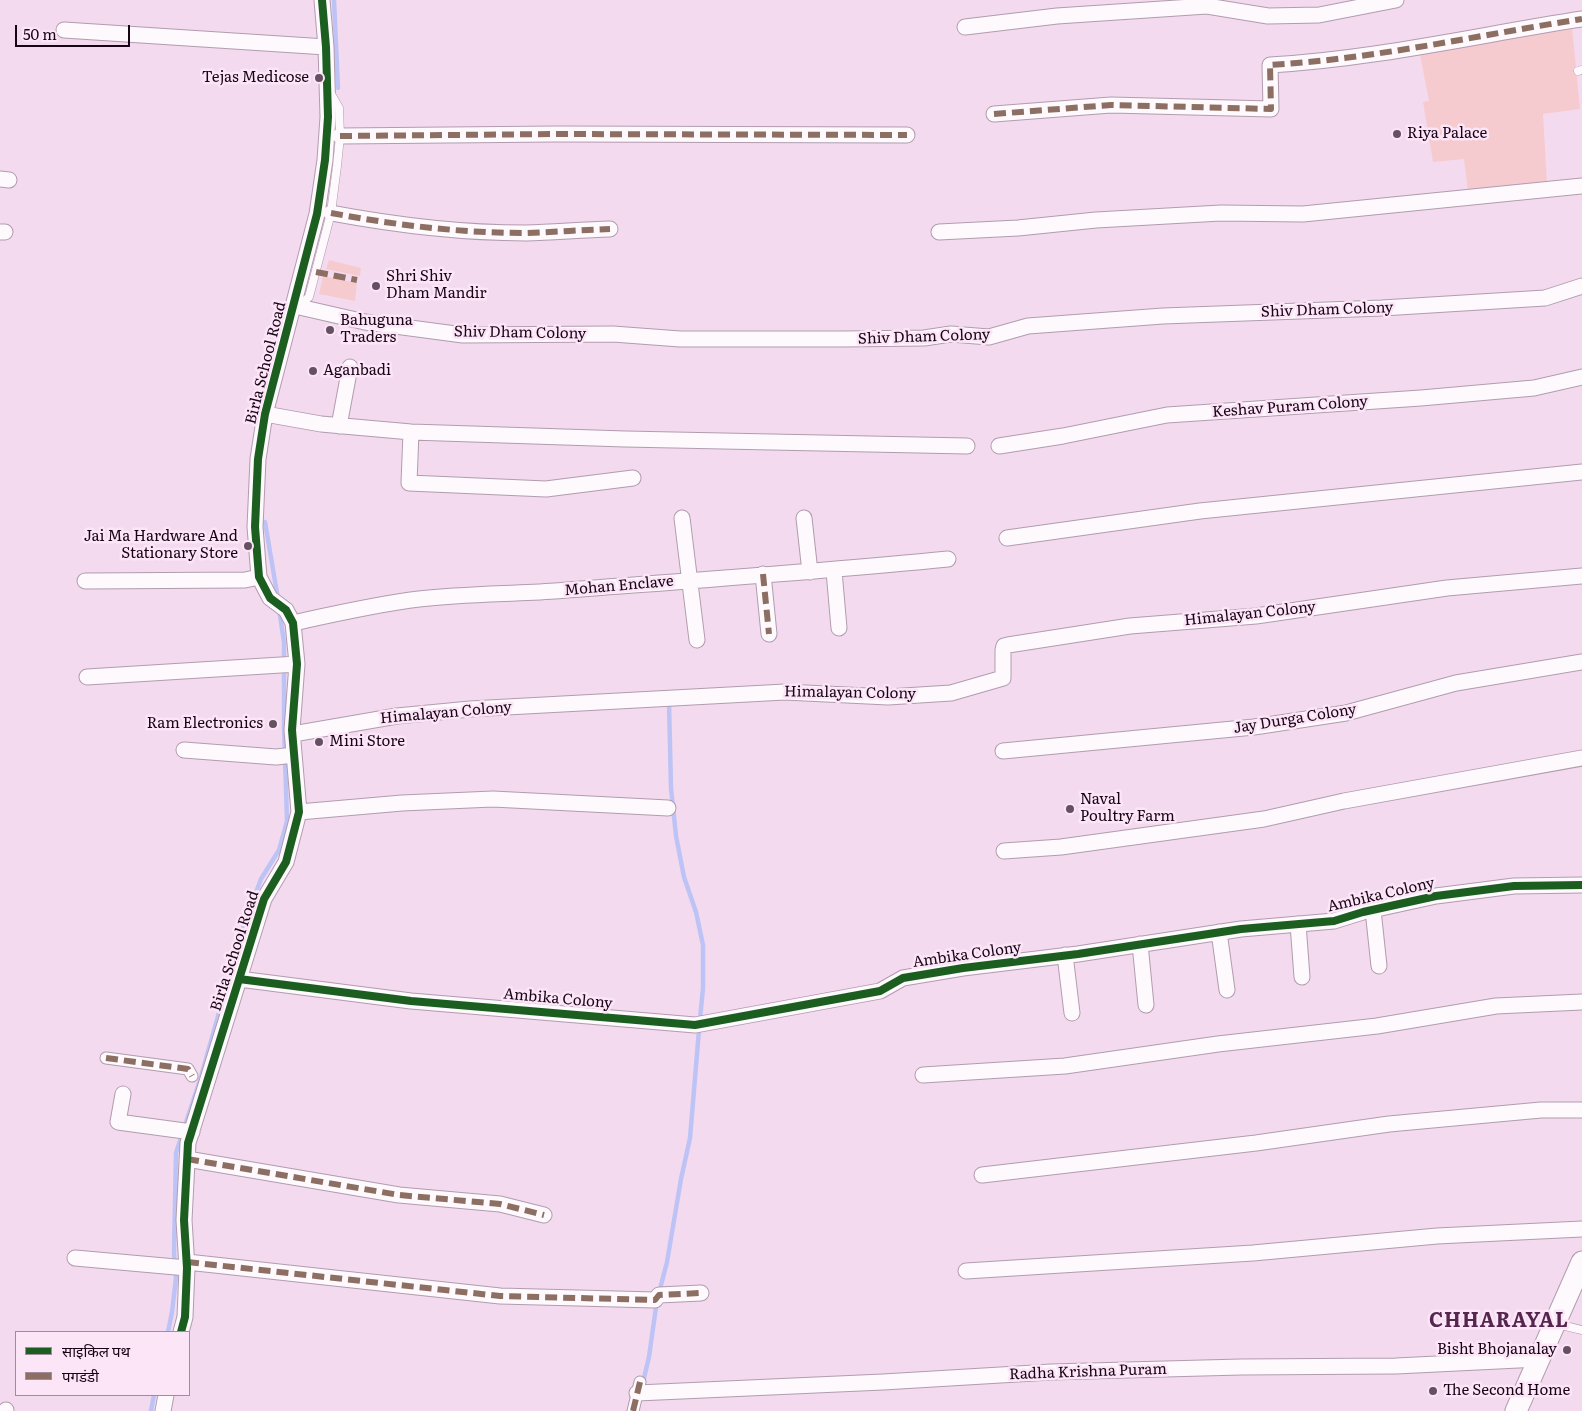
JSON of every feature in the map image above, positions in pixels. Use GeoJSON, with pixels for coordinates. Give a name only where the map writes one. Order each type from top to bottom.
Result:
{"type":"FeatureCollection","features":[{"type":"Feature","properties":{"kind":"main road"},"geometry":{"type":"LineString","coordinates":[[1516,1411],[1582,1262]]}},
{"type":"Feature","properties":{"kind":"street","name":"Birla School Road"},"geometry":{"type":"LineString","coordinates":[[181,1331],[185,1317],[180,1266],[186,1159],[184,1131],[239,979],[264,898],[286,862],[299,812],[286,756],[293,734],[288,664],[289,617],[270,598],[259,577],[255,527],[258,459],[266,414],[318,214],[327,135],[326,47],[322,0]]}},
{"type":"Feature","properties":{"kind":"street"},"geometry":{"type":"LineString","coordinates":[[965,27],[1057,16],[1207,6],[1268,16],[1318,15],[1396,0]]}},
{"type":"Feature","properties":{"kind":"street"},"geometry":{"type":"LineString","coordinates":[[994,114],[1111,106],[1271,109],[1270,65],[1339,59],[1446,43],[1504,31],[1582,19]]}},
{"type":"Feature","properties":{"kind":"street"},"geometry":{"type":"LineString","coordinates":[[64,30],[326,47]]}},
{"type":"Feature","properties":{"kind":"street"},"geometry":{"type":"LineString","coordinates":[[340,136],[556,134],[907,135]]}},
{"type":"Feature","properties":{"kind":"street"},"geometry":{"type":"LineString","coordinates":[[939,232],[1018,228],[1096,220],[1212,214],[1303,214],[1582,186]]}},
{"type":"Feature","properties":{"kind":"street"},"geometry":{"type":"LineString","coordinates":[[331,213],[388,223],[461,230],[525,233],[610,229]]}},
{"type":"Feature","properties":{"kind":"street","name":"Shiv Dham Colony"},"geometry":{"type":"LineString","coordinates":[[294,306],[365,322],[463,335],[613,334],[680,339],[924,338],[951,334],[989,337],[1028,326],[1163,316],[1382,308],[1545,298],[1582,286]]}},
{"type":"Feature","properties":{"kind":"street"},"geometry":{"type":"LineString","coordinates":[[339,426],[350,367]]}},
{"type":"Feature","properties":{"kind":"street","name":"Keshav Puram Colony"},"geometry":{"type":"LineString","coordinates":[[999,446],[1063,436],[1167,415],[1458,395],[1534,388],[1582,377]]}},
{"type":"Feature","properties":{"kind":"street"},"geometry":{"type":"LineString","coordinates":[[266,414],[320,424],[410,432],[625,439],[967,446]]}},
{"type":"Feature","properties":{"kind":"street"},"geometry":{"type":"LineString","coordinates":[[410,432],[409,483],[546,489],[633,478]]}},
{"type":"Feature","properties":{"kind":"street"},"geometry":{"type":"LineString","coordinates":[[1007,538],[1200,512],[1582,472]]}},
{"type":"Feature","properties":{"kind":"street"},"geometry":{"type":"LineString","coordinates":[[682,518],[697,640]]}},
{"type":"Feature","properties":{"kind":"street"},"geometry":{"type":"LineString","coordinates":[[804,518],[810,572]]}},
{"type":"Feature","properties":{"kind":"street","name":"Mohan Enclave"},"geometry":{"type":"LineString","coordinates":[[289,617],[338,613],[419,599],[553,591],[763,574],[834,571],[948,559]]}},
{"type":"Feature","properties":{"kind":"street"},"geometry":{"type":"LineString","coordinates":[[834,571],[839,628]]}},
{"type":"Feature","properties":{"kind":"street"},"geometry":{"type":"LineString","coordinates":[[763,574],[769,634]]}},
{"type":"Feature","properties":{"kind":"street","name":"Himalayan Colony"},"geometry":{"type":"LineString","coordinates":[[293,734],[397,716],[470,709],[785,692],[888,696],[951,693],[1003,678],[1003,650],[1004,646],[1008,645],[1130,626],[1256,616],[1447,588],[1582,576]]}},
{"type":"Feature","properties":{"kind":"street"},"geometry":{"type":"LineString","coordinates":[[85,581],[245,580],[259,577]]}},
{"type":"Feature","properties":{"kind":"street","name":"Jay Durga Colony"},"geometry":{"type":"LineString","coordinates":[[1003,751],[1254,727],[1346,713],[1456,683],[1582,662]]}},
{"type":"Feature","properties":{"kind":"street"},"geometry":{"type":"LineString","coordinates":[[87,677],[288,664]]}},
{"type":"Feature","properties":{"kind":"street"},"geometry":{"type":"LineString","coordinates":[[184,750],[286,756]]}},
{"type":"Feature","properties":{"kind":"street"},"geometry":{"type":"LineString","coordinates":[[1004,851],[1060,847],[1264,819],[1344,801],[1582,758]]}},
{"type":"Feature","properties":{"kind":"street"},"geometry":{"type":"LineString","coordinates":[[299,812],[402,803],[493,798],[668,808]]}},
{"type":"Feature","properties":{"kind":"street","name":"Ambika Colony"},"geometry":{"type":"LineString","coordinates":[[239,979],[410,1001],[695,1024],[880,991],[903,978],[963,968],[1219,932],[1334,922],[1373,910],[1436,896],[1514,886],[1582,884]]}},
{"type":"Feature","properties":{"kind":"street"},"geometry":{"type":"LineString","coordinates":[[1373,910],[1379,966]]}},
{"type":"Feature","properties":{"kind":"street"},"geometry":{"type":"LineString","coordinates":[[1298,924],[1302,977]]}},
{"type":"Feature","properties":{"kind":"street"},"geometry":{"type":"LineString","coordinates":[[1219,932],[1227,990]]}},
{"type":"Feature","properties":{"kind":"street"},"geometry":{"type":"LineString","coordinates":[[1140,944],[1146,1005]]}},
{"type":"Feature","properties":{"kind":"street"},"geometry":{"type":"LineString","coordinates":[[1065,955],[1072,1012]]}},
{"type":"Feature","properties":{"kind":"street"},"geometry":{"type":"LineString","coordinates":[[923,1075],[1065,1066],[1218,1044],[1377,1026],[1496,1006],[1582,1002]]}},
{"type":"Feature","properties":{"kind":"street"},"geometry":{"type":"LineString","coordinates":[[106,1058],[188,1069],[192,1076]]}},
{"type":"Feature","properties":{"kind":"street"},"geometry":{"type":"LineString","coordinates":[[122,1094],[118,1122],[184,1131]]}},
{"type":"Feature","properties":{"kind":"street"},"geometry":{"type":"LineString","coordinates":[[982,1175],[1256,1143],[1389,1124],[1542,1110],[1582,1110]]}},
{"type":"Feature","properties":{"kind":"street"},"geometry":{"type":"LineString","coordinates":[[186,1159],[399,1195],[500,1204],[544,1215]]}},
{"type":"Feature","properties":{"kind":"street"},"geometry":{"type":"LineString","coordinates":[[966,1271],[1252,1253],[1437,1236],[1582,1228]]}},
{"type":"Feature","properties":{"kind":"street"},"geometry":{"type":"LineString","coordinates":[[75,1258],[500,1296],[655,1300],[660,1295],[701,1293]]}},
{"type":"Feature","properties":{"kind":"street","name":"Radha Krishna Puram"},"geometry":{"type":"LineString","coordinates":[[639,1387],[883,1382],[1051,1372],[1242,1367],[1396,1366],[1539,1359]]}},
{"type":"Feature","properties":{"kind":"street"},"geometry":{"type":"LineString","coordinates":[[633,1411],[639,1387]]}},
{"type":"Feature","properties":{"kind":"street"},"geometry":{"type":"LineString","coordinates":[[163,1411],[166,1396]]}},
{"type":"Feature","properties":{"kind":"lane"},"geometry":{"type":"LineString","coordinates":[[294,306],[302,303],[309,297],[331,213],[340,136],[339,108],[327,89]]}},
{"type":"Feature","properties":{"kind":"lane"},"geometry":{"type":"LineString","coordinates":[[1555,1323],[1582,1330]]}},
{"type":"Feature","properties":{"kind":"shaded area"},"geometry":{"type":"Polygon","coordinates":[[[1572,27],[1580,109],[1543,114],[1547,184],[1468,192],[1464,159],[1433,162],[1423,102],[1429,101],[1420,55],[1572,27]]]}},
{"type":"Feature","properties":{"kind":"shaded area"},"geometry":{"type":"Polygon","coordinates":[[[329,260],[361,268],[360,276],[326,269],[329,260]]]}},
{"type":"Feature","properties":{"kind":"shaded area"},"geometry":{"type":"Polygon","coordinates":[[[323,276],[357,283],[355,301],[319,294],[323,276]]]}},
{"type":"Feature","properties":{"kind":"waterway"},"geometry":{"type":"LineString","coordinates":[[334,0],[338,88]]}},
{"type":"Feature","properties":{"kind":"waterway"},"geometry":{"type":"LineString","coordinates":[[265,522],[278,599]]}},
{"type":"Feature","properties":{"kind":"waterway"},"geometry":{"type":"LineString","coordinates":[[168,1331],[176,1278],[174,1253],[176,1153],[200,1080],[244,924],[261,879],[279,850],[287,821],[284,642],[279,609]]}},
{"type":"Feature","properties":{"kind":"waterway"},"geometry":{"type":"LineString","coordinates":[[669,703],[671,788],[676,836],[684,877],[696,912],[703,945],[703,988],[700,1019]]}},
{"type":"Feature","properties":{"kind":"waterway"},"geometry":{"type":"LineString","coordinates":[[660,1289],[667,1262],[690,1138],[699,1030]]}},
{"type":"Feature","properties":{"kind":"waterway"},"geometry":{"type":"LineString","coordinates":[[643,1382],[649,1357],[656,1307]]}},
{"type":"Feature","properties":{"kind":"waterway"},"geometry":{"type":"LineString","coordinates":[[151,1411],[154,1396]]}},
{"type":"Feature","properties":{"kind":"marked path"},"geometry":{"type":"LineString","coordinates":[[994,114],[1111,105],[1271,109],[1270,65],[1348,58],[1582,19]]}},
{"type":"Feature","properties":{"kind":"marked path"},"geometry":{"type":"LineString","coordinates":[[340,136],[556,134],[907,135]]}},
{"type":"Feature","properties":{"kind":"marked path"},"geometry":{"type":"LineString","coordinates":[[331,213],[403,225],[477,232],[526,233],[610,229]]}},
{"type":"Feature","properties":{"kind":"marked path"},"geometry":{"type":"LineString","coordinates":[[316,272],[357,280]]}},
{"type":"Feature","properties":{"kind":"marked path"},"geometry":{"type":"LineString","coordinates":[[763,574],[769,634]]}},
{"type":"Feature","properties":{"kind":"marked path"},"geometry":{"type":"LineString","coordinates":[[106,1058],[188,1069],[192,1076]]}},
{"type":"Feature","properties":{"kind":"marked path"},"geometry":{"type":"LineString","coordinates":[[187,1159],[399,1195],[500,1204],[544,1215]]}},
{"type":"Feature","properties":{"kind":"marked path"},"geometry":{"type":"LineString","coordinates":[[187,1262],[500,1296],[655,1300],[659,1295],[701,1293]]}},
{"type":"Feature","properties":{"kind":"marked path"},"geometry":{"type":"LineString","coordinates":[[633,1411],[640,1382]]}},
{"type":"Feature","properties":{"kind":"cycle path"},"geometry":{"type":"LineString","coordinates":[[181,1331],[185,1317],[187,1268],[184,1220],[188,1143],[264,899],[286,862],[299,812],[292,730],[297,664],[293,623],[286,610],[270,598],[259,577],[255,527],[258,459],[265,414],[317,214],[325,160],[328,117],[326,47],[322,0]]}},
{"type":"Feature","properties":{"kind":"cycle path"},"geometry":{"type":"LineString","coordinates":[[239,979],[411,1001],[695,1025],[880,991],[903,978],[963,968],[1078,954],[1241,929],[1334,921],[1363,912],[1436,896],[1514,886],[1582,885]]}},
{"type":"Feature","properties":{"kind":"place","name":"Tejas Medicose"},"geometry":{"type":"Point","coordinates":[319,78]}},
{"type":"Feature","properties":{"kind":"place","name":"Riya Palace"},"geometry":{"type":"Point","coordinates":[1397,134]}},
{"type":"Feature","properties":{"kind":"place","name":"Shri Shiv Dham Mandir"},"geometry":{"type":"Point","coordinates":[376,286]}},
{"type":"Feature","properties":{"kind":"place","name":"Bahuguna Traders"},"geometry":{"type":"Point","coordinates":[330,330]}},
{"type":"Feature","properties":{"kind":"place","name":"Aganbadi"},"geometry":{"type":"Point","coordinates":[313,371]}},
{"type":"Feature","properties":{"kind":"place","name":"Jai Ma Hardware And Stationary Store"},"geometry":{"type":"Point","coordinates":[248,546]}},
{"type":"Feature","properties":{"kind":"place","name":"Ram Electronics"},"geometry":{"type":"Point","coordinates":[273,724]}},
{"type":"Feature","properties":{"kind":"place","name":"Mini Store"},"geometry":{"type":"Point","coordinates":[319,742]}},
{"type":"Feature","properties":{"kind":"place","name":"Naval Poultry Farm"},"geometry":{"type":"Point","coordinates":[1070,809]}},
{"type":"Feature","properties":{"kind":"place","name":"Bisht Bhojanalay"},"geometry":{"type":"Point","coordinates":[1567,1350]}},
{"type":"Feature","properties":{"kind":"place","name":"The Second Home"},"geometry":{"type":"Point","coordinates":[1433,1391]}},
{"type":"Feature","properties":{"kind":"district","name":"CHHARAYAL"},"geometry":{"type":"Point","coordinates":[1499,1321]}}]}
